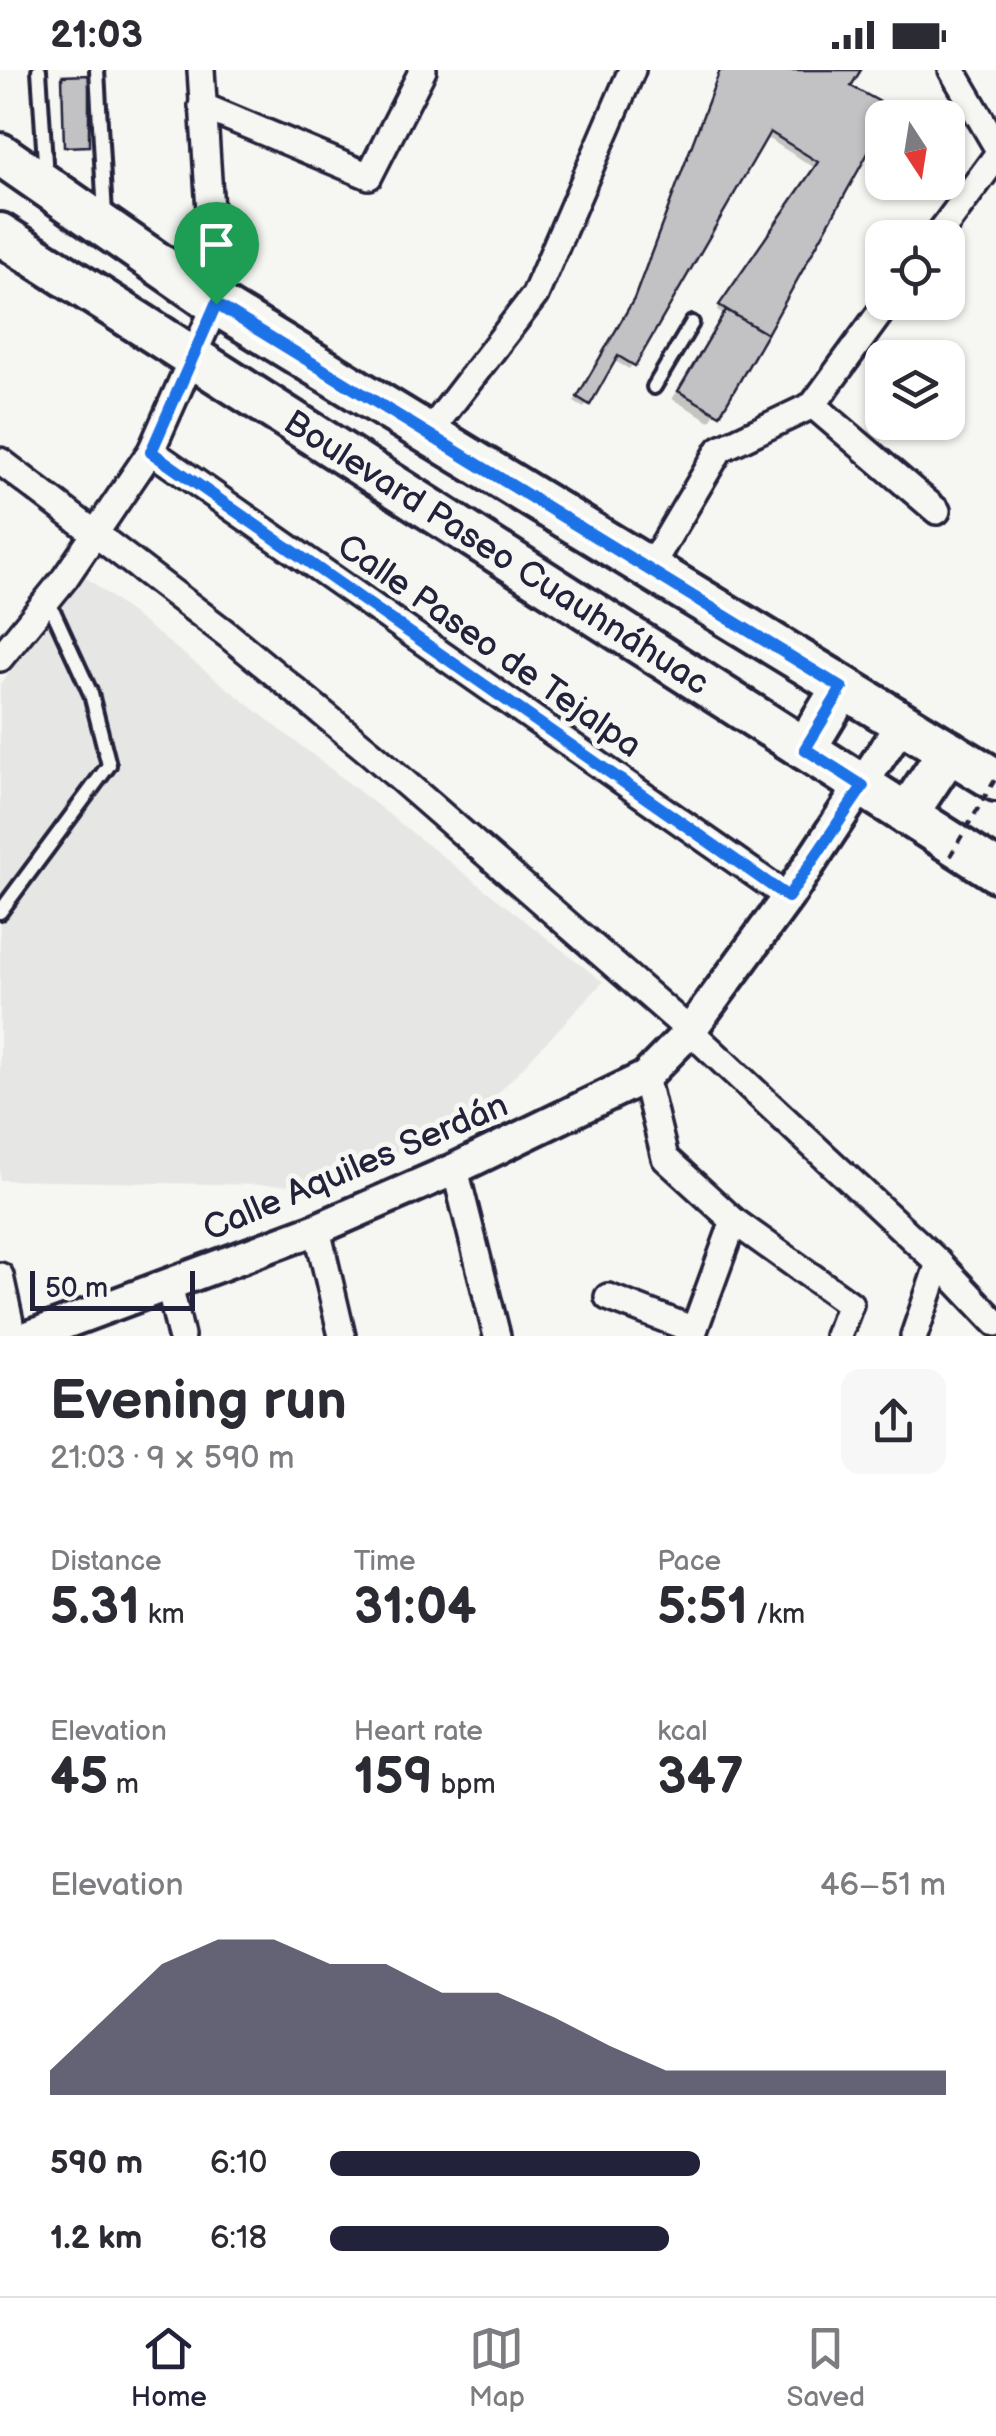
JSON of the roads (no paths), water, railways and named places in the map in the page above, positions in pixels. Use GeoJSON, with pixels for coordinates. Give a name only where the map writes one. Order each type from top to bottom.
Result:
{"type":"FeatureCollection","features":[{"type":"Feature","properties":{"kind":"main road","name":"Boulevard Paseo Cuauhnáhuac"},"geometry":{"type":"LineString","coordinates":[[0,154],[216,304],[996,779]]}},
{"type":"Feature","properties":{"kind":"main road","name":"Boulevard Paseo Cuauhnáhuac"},"geometry":{"type":"LineString","coordinates":[[0,234],[996,871]]}},
{"type":"Feature","properties":{"kind":"main road"},"geometry":{"type":"LineString","coordinates":[[78,285],[126,297],[141,294],[163,270]]}},
{"type":"Feature","properties":{"kind":"main road"},"geometry":{"type":"LineString","coordinates":[[805,749],[842,688]]}},
{"type":"Feature","properties":{"kind":"main road"},"geometry":{"type":"LineString","coordinates":[[907,814],[949,751]]}},
{"type":"Feature","properties":{"kind":"street"},"geometry":{"type":"LineString","coordinates":[[0,658],[65,578],[151,452],[216,304],[201,70]]}},
{"type":"Feature","properties":{"kind":"street"},"geometry":{"type":"LineString","coordinates":[[202,106],[369,176],[424,70]]}},
{"type":"Feature","properties":{"kind":"street"},"geometry":{"type":"LineString","coordinates":[[428,434],[535,296],[632,70]]}},
{"type":"Feature","properties":{"kind":"street"},"geometry":{"type":"LineString","coordinates":[[952,70],[996,145]]}},
{"type":"Feature","properties":{"kind":"street"},"geometry":{"type":"LineString","coordinates":[[949,220],[996,157]]}},
{"type":"Feature","properties":{"kind":"street"},"geometry":{"type":"LineString","coordinates":[[649,569],[720,449],[813,404],[875,320]]}},
{"type":"Feature","properties":{"kind":"street"},"geometry":{"type":"LineString","coordinates":[[813,404],[937,510]]}},
{"type":"Feature","properties":{"kind":"street","name":"Calle Paseo de Tejalpa"},"geometry":{"type":"LineString","coordinates":[[151,452],[788,897]]}},
{"type":"Feature","properties":{"kind":"street"},"geometry":{"type":"LineString","coordinates":[[0,462],[228,635],[344,730],[690,1032],[939,1263],[996,1322]]}},
{"type":"Feature","properties":{"kind":"street","name":"Calle Aquiles Serdán"},"geometry":{"type":"LineString","coordinates":[[30,1336],[317,1229],[455,1169],[645,1077],[690,1032],[788,897],[902,722]]}},
{"type":"Feature","properties":{"kind":"street"},"geometry":{"type":"LineString","coordinates":[[645,1077],[665,1158],[734,1221],[850,1304],[838,1336]]}},
{"type":"Feature","properties":{"kind":"street"},"geometry":{"type":"LineString","coordinates":[[455,1169],[498,1336]]}},
{"type":"Feature","properties":{"kind":"street"},"geometry":{"type":"LineString","coordinates":[[608,1297],[693,1333],[734,1221]]}},
{"type":"Feature","properties":{"kind":"street"},"geometry":{"type":"LineString","coordinates":[[317,1229],[342,1336]]}},
{"type":"Feature","properties":{"kind":"street"},"geometry":{"type":"LineString","coordinates":[[914,1336],[939,1263]]}},
{"type":"Feature","properties":{"kind":"street"},"geometry":{"type":"LineString","coordinates":[[0,1276],[13,1336]]}},
{"type":"Feature","properties":{"kind":"street"},"geometry":{"type":"LineString","coordinates":[[169,1284],[181,1336]]}},
{"type":"Feature","properties":{"kind":"lane"},"geometry":{"type":"LineString","coordinates":[[40,70],[46,187]]}},
{"type":"Feature","properties":{"kind":"lane"},"geometry":{"type":"LineString","coordinates":[[97,70],[106,228]]}},
{"type":"Feature","properties":{"kind":"lane"},"geometry":{"type":"LineString","coordinates":[[654,387],[692,322]]}},
{"type":"Feature","properties":{"kind":"lane"},"geometry":{"type":"LineString","coordinates":[[0,912],[108,765],[91,694],[48,600]]}}]}
